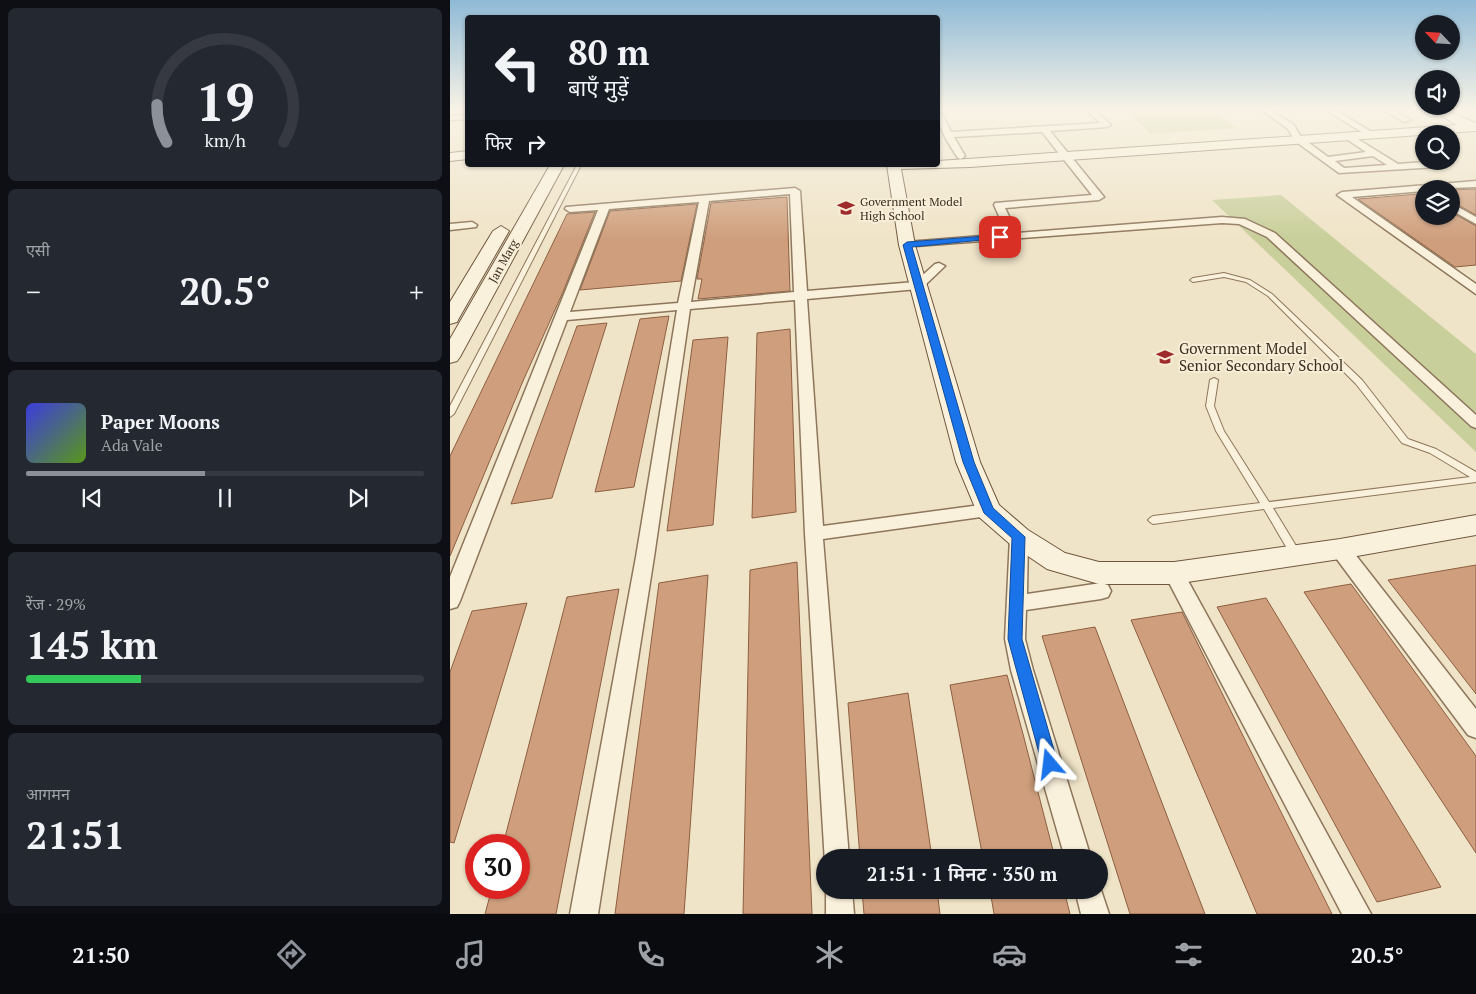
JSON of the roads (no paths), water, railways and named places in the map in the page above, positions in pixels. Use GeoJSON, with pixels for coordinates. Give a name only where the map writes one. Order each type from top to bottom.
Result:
{"type":"FeatureCollection","features":[{"type":"Feature","properties":{"kind":"street"},"geometry":{"type":"LineString","coordinates":[[940,164],[1097,153]]}},
{"type":"Feature","properties":{"kind":"street"},"geometry":{"type":"LineString","coordinates":[[1316,153],[1342,171],[1415,166]]}},
{"type":"Feature","properties":{"kind":"street"},"geometry":{"type":"LineString","coordinates":[[1326,160],[1375,153],[1396,167]]}},
{"type":"Feature","properties":{"kind":"street"},"geometry":{"type":"LineString","coordinates":[[1013,236],[999,206],[1099,197],[1063,155]]}},
{"type":"Feature","properties":{"kind":"street"},"geometry":{"type":"LineString","coordinates":[[940,162],[980,161]]}},
{"type":"Feature","properties":{"kind":"street","name":"Jan Marg"},"geometry":{"type":"LineString","coordinates":[[450,357],[556,167]]}},
{"type":"Feature","properties":{"kind":"street"},"geometry":{"type":"LineString","coordinates":[[894,167],[907,245],[968,462],[988,510],[1019,537],[1057,560],[1099,573],[1174,573],[1340,549],[1476,525]]}},
{"type":"Feature","properties":{"kind":"street"},"geometry":{"type":"LineString","coordinates":[[518,202],[538,169]]}},
{"type":"Feature","properties":{"kind":"street"},"geometry":{"type":"LineString","coordinates":[[1460,185],[1476,184]]}},
{"type":"Feature","properties":{"kind":"street"},"geometry":{"type":"LineString","coordinates":[[1415,189],[1342,195],[1476,290]]}},
{"type":"Feature","properties":{"kind":"street"},"geometry":{"type":"LineString","coordinates":[[570,209],[795,191],[814,534],[835,849]]}},
{"type":"Feature","properties":{"kind":"street"},"geometry":{"type":"LineString","coordinates":[[584,914],[645,557],[684,306],[704,198]]}},
{"type":"Feature","properties":{"kind":"street"},"geometry":{"type":"LineString","coordinates":[[450,601],[605,206]]}},
{"type":"Feature","properties":{"kind":"street"},"geometry":{"type":"LineString","coordinates":[[1460,211],[1476,221]]}},
{"type":"Feature","properties":{"kind":"street","name":"Jan Marg"},"geometry":{"type":"LineString","coordinates":[[450,318],[508,219]]}},
{"type":"Feature","properties":{"kind":"street"},"geometry":{"type":"LineString","coordinates":[[907,245],[1214,220],[1242,222],[1271,235],[1476,423]]}},
{"type":"Feature","properties":{"kind":"street"},"geometry":{"type":"LineString","coordinates":[[450,227],[472,225]]}},
{"type":"Feature","properties":{"kind":"street"},"geometry":{"type":"LineString","coordinates":[[561,318],[801,294],[918,285],[939,266]]}},
{"type":"Feature","properties":{"kind":"street"},"geometry":{"type":"LineString","coordinates":[[814,534],[988,510]]}},
{"type":"Feature","properties":{"kind":"street"},"geometry":{"type":"LineString","coordinates":[[1019,537],[1018,604],[1015,639],[1022,670],[1075,849]]}},
{"type":"Feature","properties":{"kind":"street"},"geometry":{"type":"LineString","coordinates":[[1340,549],[1476,727]]}},
{"type":"Feature","properties":{"kind":"street"},"geometry":{"type":"LineString","coordinates":[[1174,573],[1357,914]]}},
{"type":"Feature","properties":{"kind":"street"},"geometry":{"type":"LineString","coordinates":[[1018,604],[1101,591]]}},
{"type":"Feature","properties":{"kind":"street"},"geometry":{"type":"LineString","coordinates":[[839,899],[840,914]]}},
{"type":"Feature","properties":{"kind":"street"},"geometry":{"type":"LineString","coordinates":[[1091,899],[1095,914]]}},
{"type":"Feature","properties":{"kind":"lane"},"geometry":{"type":"LineString","coordinates":[[450,414],[578,167]]}},
{"type":"Feature","properties":{"kind":"lane"},"geometry":{"type":"LineString","coordinates":[[1192,280],[1224,275],[1248,281],[1270,295],[1359,382],[1405,441],[1433,451],[1476,478]]}},
{"type":"Feature","properties":{"kind":"lane"},"geometry":{"type":"LineString","coordinates":[[1214,380],[1210,406],[1220,432],[1296,555]]}},
{"type":"Feature","properties":{"kind":"lane"},"geometry":{"type":"LineString","coordinates":[[1153,520],[1476,478]]}},
{"type":"Feature","properties":{"kind":"place","name":"Government Model High School"},"geometry":{"type":"Point","coordinates":[846,208]}},
{"type":"Feature","properties":{"kind":"place","name":"Government Model Senior Secondary School"},"geometry":{"type":"Point","coordinates":[1165,357]}}]}
